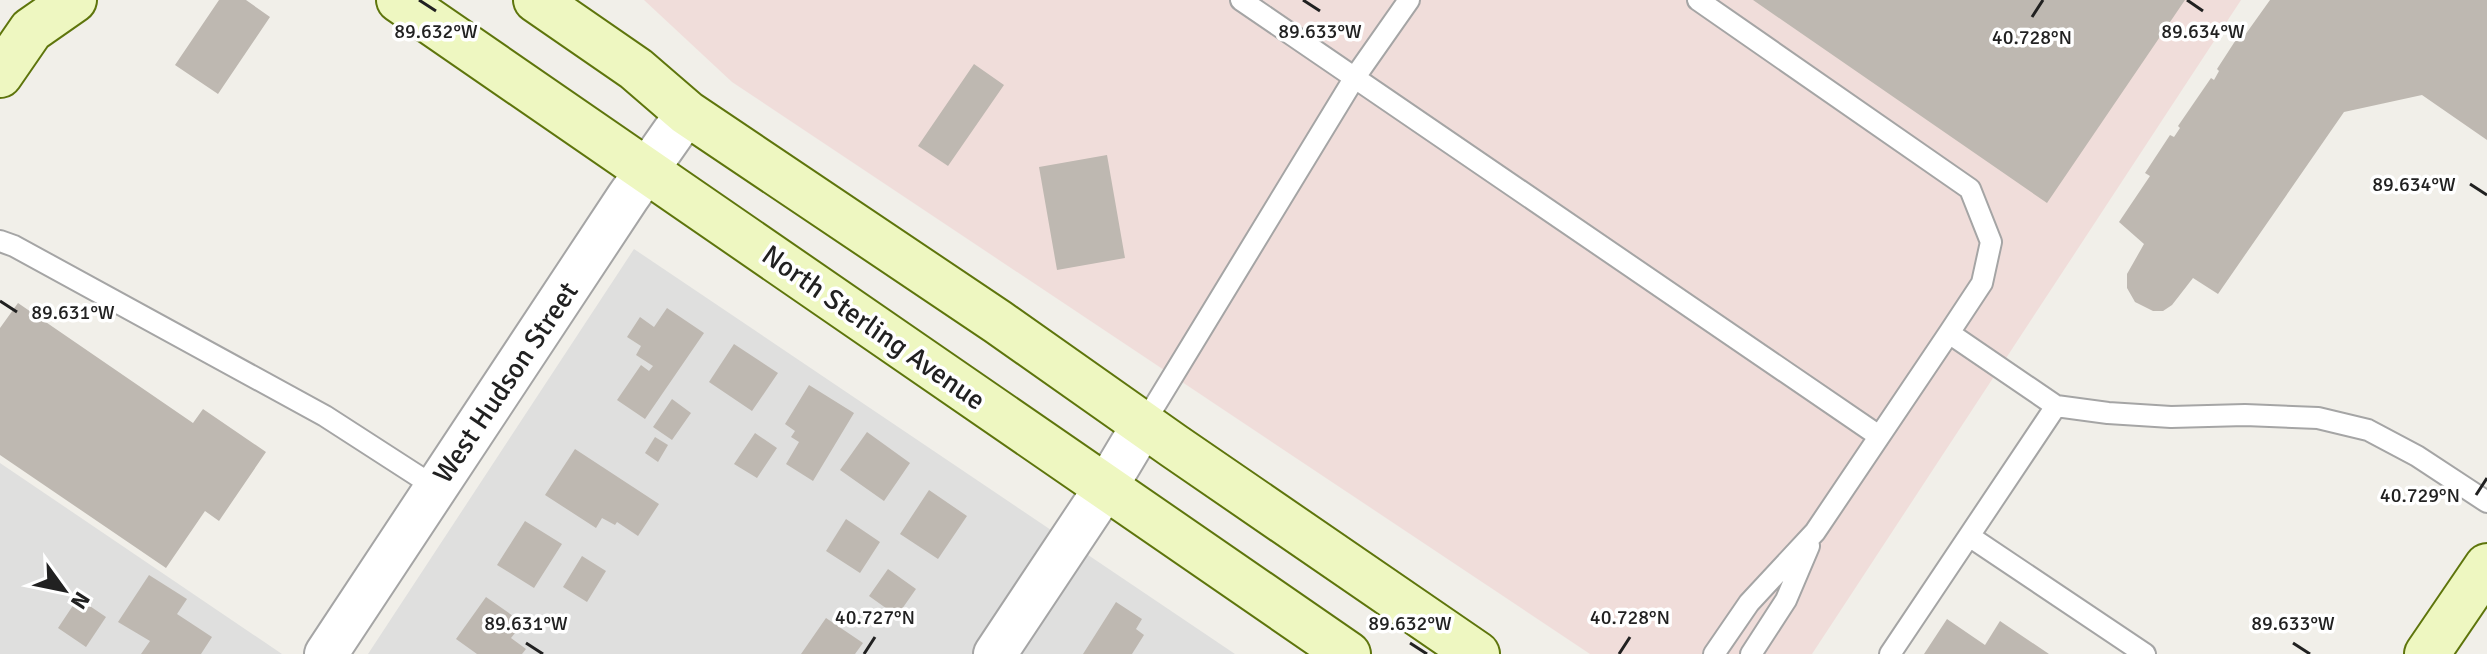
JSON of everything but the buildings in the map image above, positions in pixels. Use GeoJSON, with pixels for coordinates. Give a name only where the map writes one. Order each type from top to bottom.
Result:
{"type":"FeatureCollection","features":[{"type":"Feature","properties":{"kind":"main road"},"geometry":{"type":"LineString","coordinates":[[0,75],[30,15],[74,0]]}},
{"type":"Feature","properties":{"kind":"main road","name":"North Sterling Avenue"},"geometry":{"type":"LineString","coordinates":[[399,0],[1348,654]]}},
{"type":"Feature","properties":{"kind":"main road"},"geometry":{"type":"LineString","coordinates":[[546,4],[636,69],[687,113],[998,322],[1477,654]]}},
{"type":"Feature","properties":{"kind":"main road"},"geometry":{"type":"LineString","coordinates":[[2427,654],[2487,566]]}},
{"type":"Feature","properties":{"kind":"street","name":"West Hudson Street"},"geometry":{"type":"LineString","coordinates":[[326,654],[646,170],[687,113]]}},
{"type":"Feature","properties":{"kind":"street"},"geometry":{"type":"LineString","coordinates":[[995,654],[1106,487],[1143,425]]}},
{"type":"Feature","properties":{"kind":"lane"},"geometry":{"type":"LineString","coordinates":[[1241,0],[1879,436]]}},
{"type":"Feature","properties":{"kind":"lane"},"geometry":{"type":"LineString","coordinates":[[1143,425],[1355,77],[1409,0]]}},
{"type":"Feature","properties":{"kind":"lane"},"geometry":{"type":"LineString","coordinates":[[1698,0],[1970,189],[1991,242],[1982,283],[1949,333],[1815,532],[1749,603],[1714,654]]}},
{"type":"Feature","properties":{"kind":"lane"},"geometry":{"type":"LineString","coordinates":[[0,241],[325,416],[435,487]]}},
{"type":"Feature","properties":{"kind":"lane"},"geometry":{"type":"LineString","coordinates":[[1949,333],[2056,406],[2171,417],[2245,415],[2318,418],[2368,430],[2417,456],[2487,502]]}},
{"type":"Feature","properties":{"kind":"lane"},"geometry":{"type":"LineString","coordinates":[[1890,654],[2056,406]]}},
{"type":"Feature","properties":{"kind":"lane"},"geometry":{"type":"LineString","coordinates":[[1751,654],[1786,600],[1815,532]]}},
{"type":"Feature","properties":{"kind":"lane"},"geometry":{"type":"LineString","coordinates":[[1969,536],[2145,654]]}},
{"type":"Feature","properties":{"kind":"shaded area"},"geometry":{"type":"Polygon","coordinates":[[[644,0],[2241,0],[1812,654],[1590,654],[732,82],[644,0]]]}},
{"type":"Feature","properties":{"kind":"shaded area"},"geometry":{"type":"Polygon","coordinates":[[[634,249],[1235,654],[368,654],[634,249]]]}},
{"type":"Feature","properties":{"kind":"shaded area"},"geometry":{"type":"Polygon","coordinates":[[[0,463],[282,654],[0,654],[0,463]]]}}]}
